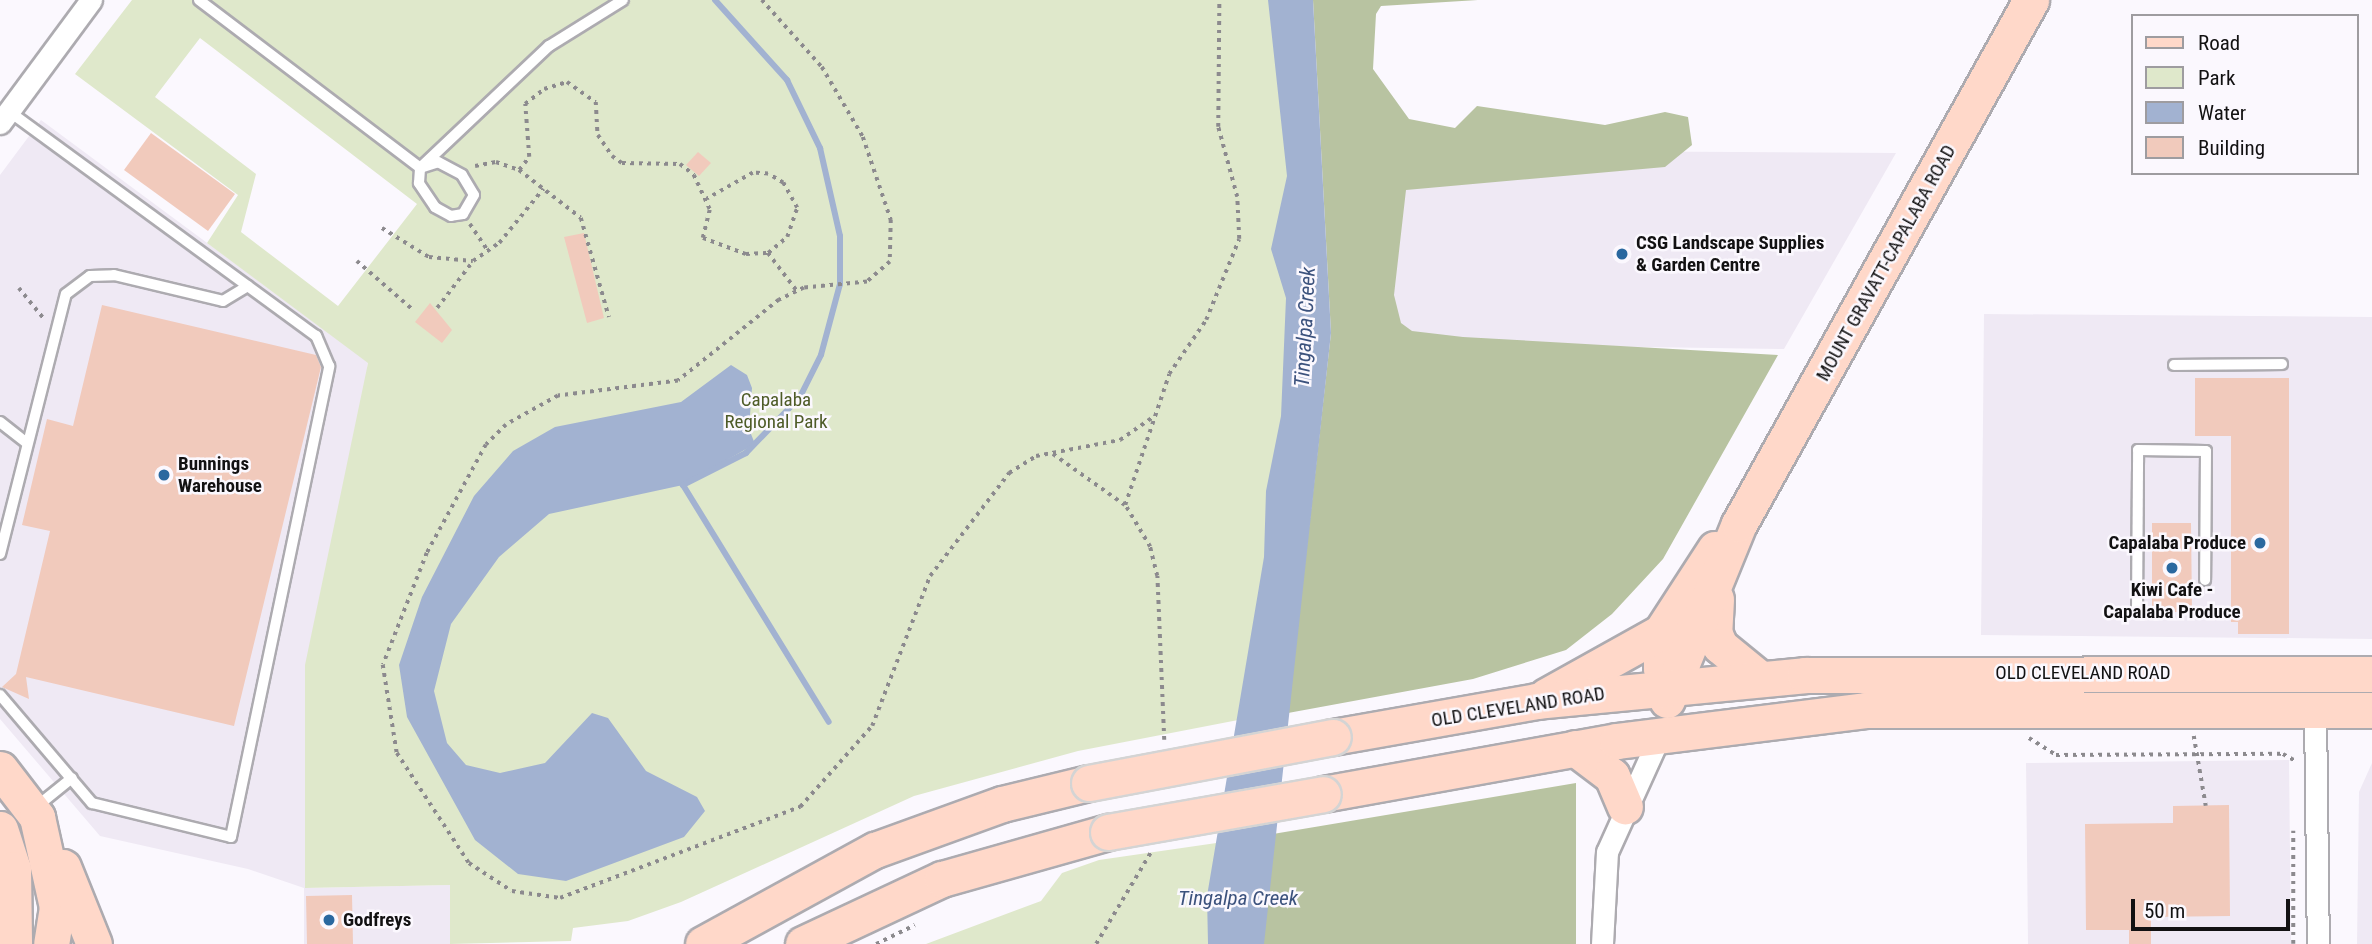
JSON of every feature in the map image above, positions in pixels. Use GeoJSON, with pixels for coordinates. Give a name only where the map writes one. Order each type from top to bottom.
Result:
{"type":"FeatureCollection","features":[{"type":"Feature","properties":{"kind":"main road","name":"MOUNT GRAVATT-CAPALABA ROAD"},"geometry":{"type":"LineString","coordinates":[[1660,735],[1670,685],[1687,659],[1739,524],[2031,0]]}},
{"type":"Feature","properties":{"kind":"main road","name":"MOUNT GRAVATT-CAPALABA ROAD"},"geometry":{"type":"LineString","coordinates":[[1670,685],[1661,668],[1661,632],[1717,544],[1739,524]]}},
{"type":"Feature","properties":{"kind":"main road"},"geometry":{"type":"LineString","coordinates":[[1718,578],[1714,632],[1726,654],[1758,677]]}},
{"type":"Feature","properties":{"kind":"main road"},"geometry":{"type":"LineString","coordinates":[[1537,701],[1661,632]]}},
{"type":"Feature","properties":{"kind":"main road","name":"OLD CLEVELAND ROAD"},"geometry":{"type":"LineString","coordinates":[[703,944],[875,850],[1002,804],[1089,783],[1537,701],[1758,677],[2372,674]]}},
{"type":"Feature","properties":{"kind":"main road","name":"OLD CLEVELAND ROAD"},"geometry":{"type":"LineString","coordinates":[[803,944],[952,876],[1108,832],[1660,735],[1866,710],[2372,710]]}},
{"type":"Feature","properties":{"kind":"main road"},"geometry":{"type":"LineString","coordinates":[[1575,748],[1612,776],[1625,806]]}},
{"type":"Feature","properties":{"kind":"main road"},"geometry":{"type":"LineString","coordinates":[[0,769],[34,814],[94,944]]}},
{"type":"Feature","properties":{"kind":"main road"},"geometry":{"type":"LineString","coordinates":[[34,814],[57,907],[51,944]]}},
{"type":"Feature","properties":{"kind":"main road"},"geometry":{"type":"LineString","coordinates":[[0,829],[7,909],[14,944]]}},
{"type":"Feature","properties":{"kind":"street"},"geometry":{"type":"LineString","coordinates":[[5,117],[91,0]]}},
{"type":"Feature","properties":{"kind":"street"},"geometry":{"type":"LineString","coordinates":[[2315,709],[2318,944]]}},
{"type":"Feature","properties":{"kind":"street"},"geometry":{"type":"LineString","coordinates":[[1602,944],[1607,852],[1625,806],[1660,735]]}},
{"type":"Feature","properties":{"kind":"lane"},"geometry":{"type":"LineString","coordinates":[[199,0],[420,168]]}},
{"type":"Feature","properties":{"kind":"lane"},"geometry":{"type":"LineString","coordinates":[[420,168],[438,162],[462,175],[474,195],[463,214],[450,216],[435,207],[419,183],[420,168],[549,46],[623,0]]}},
{"type":"Feature","properties":{"kind":"lane"},"geometry":{"type":"LineString","coordinates":[[0,695],[92,803],[231,837],[241,799],[278,587],[330,366],[316,336],[5,117]]}},
{"type":"Feature","properties":{"kind":"lane"},"geometry":{"type":"LineString","coordinates":[[0,554],[53,327],[66,294],[90,276],[114,275],[223,301],[248,286]]}},
{"type":"Feature","properties":{"kind":"lane"},"geometry":{"type":"LineString","coordinates":[[2174,365],[2282,364]]}},
{"type":"Feature","properties":{"kind":"lane"},"geometry":{"type":"LineString","coordinates":[[0,422],[26,442]]}},
{"type":"Feature","properties":{"kind":"lane"},"geometry":{"type":"LineString","coordinates":[[2137,611],[2138,450],[2206,450],[2205,580]]}},
{"type":"Feature","properties":{"kind":"lane"},"geometry":{"type":"LineString","coordinates":[[34,814],[72,778]]}},
{"type":"Feature","properties":{"kind":"path"},"geometry":{"type":"LineString","coordinates":[[762,0],[822,67],[853,120],[891,220],[884,272],[850,284],[797,291],[678,381],[558,396],[506,425],[467,474],[427,553],[389,640],[384,693],[397,753],[470,863],[490,881],[537,896],[589,892],[749,830],[800,807],[872,726],[930,576],[1009,474],[1036,456],[1120,440],[1153,417]]}},
{"type":"Feature","properties":{"kind":"path"},"geometry":{"type":"LineString","coordinates":[[1125,505],[1149,449],[1153,417],[1169,374],[1227,280],[1239,239],[1237,197],[1218,127],[1219,0]]}},
{"type":"Feature","properties":{"kind":"path"},"geometry":{"type":"LineString","coordinates":[[519,170],[529,157],[525,104],[544,89],[568,82],[596,102],[598,135],[612,156],[622,163],[680,164],[707,199],[703,239],[746,254],[768,253],[787,237],[797,208],[783,183],[753,173],[707,199]]}},
{"type":"Feature","properties":{"kind":"path"},"geometry":{"type":"LineString","coordinates":[[462,175],[482,162],[519,170],[590,229],[609,317]]}},
{"type":"Feature","properties":{"kind":"path"},"geometry":{"type":"LineString","coordinates":[[437,309],[473,261],[489,252],[543,189]]}},
{"type":"Feature","properties":{"kind":"path"},"geometry":{"type":"LineString","coordinates":[[463,214],[489,252]]}},
{"type":"Feature","properties":{"kind":"path"},"geometry":{"type":"LineString","coordinates":[[382,228],[429,257],[473,261]]}},
{"type":"Feature","properties":{"kind":"path"},"geometry":{"type":"LineString","coordinates":[[768,253],[797,291]]}},
{"type":"Feature","properties":{"kind":"path"},"geometry":{"type":"LineString","coordinates":[[357,261],[411,308]]}},
{"type":"Feature","properties":{"kind":"path"},"geometry":{"type":"LineString","coordinates":[[19,288],[53,327]]}},
{"type":"Feature","properties":{"kind":"path"},"geometry":{"type":"LineString","coordinates":[[1053,454],[1125,505],[1150,547],[1157,576],[1164,747]]}},
{"type":"Feature","properties":{"kind":"path"},"geometry":{"type":"LineString","coordinates":[[2194,708],[2194,754],[2206,806]]}},
{"type":"Feature","properties":{"kind":"path"},"geometry":{"type":"LineString","coordinates":[[2024,735],[2056,755],[2289,755],[2294,767]]}},
{"type":"Feature","properties":{"kind":"path"},"geometry":{"type":"LineString","coordinates":[[2293,820],[2293,944]]}},
{"type":"Feature","properties":{"kind":"path"},"geometry":{"type":"LineString","coordinates":[[1097,944],[1152,845]]}},
{"type":"Feature","properties":{"kind":"shaded area"},"geometry":{"type":"Polygon","coordinates":[[[41,120],[368,362],[305,888],[450,885],[450,944],[304,944],[304,888],[248,869],[100,836],[0,719],[0,175],[41,120]]]}},
{"type":"Feature","properties":{"kind":"shaded area"},"geometry":{"type":"Polygon","coordinates":[[[1387,150],[1896,153],[1784,349],[1378,343],[1387,150]]]}},
{"type":"Feature","properties":{"kind":"shaded area"},"geometry":{"type":"Polygon","coordinates":[[[1984,314],[2372,317],[2372,639],[1981,635],[1984,314]]]}},
{"type":"Feature","properties":{"kind":"shaded area"},"geometry":{"type":"Polygon","coordinates":[[[2289,760],[2291,944],[2028,944],[2026,763],[2289,760]]]}},
{"type":"Feature","properties":{"kind":"shaded area"},"geometry":{"type":"Polygon","coordinates":[[[2372,763],[2372,944],[2357,944],[2359,792],[2372,763]]]}},
{"type":"Feature","properties":{"kind":"green space","name":"Capalaba Regional Park"},"geometry":{"type":"Polygon","coordinates":[[[132,0],[1284,0],[1310,230],[1264,715],[1078,751],[914,796],[681,902],[628,921],[573,928],[571,941],[450,944],[450,885],[305,888],[305,665],[368,363],[207,243],[238,195],[75,74],[132,0]],[[200,38],[155,97],[256,174],[241,232],[338,306],[417,204],[200,38]]]}},
{"type":"Feature","properties":{"kind":"green space"},"geometry":{"type":"Polygon","coordinates":[[[1313,0],[1478,0],[1381,6],[1376,14],[1373,69],[1409,119],[1455,128],[1477,106],[1605,125],[1665,112],[1688,117],[1692,145],[1665,167],[1406,190],[1394,295],[1401,323],[1412,331],[1463,337],[1778,355],[1663,559],[1612,614],[1566,650],[1473,679],[1288,713],[1331,333],[1313,0]]]}},
{"type":"Feature","properties":{"kind":"green space"},"geometry":{"type":"Polygon","coordinates":[[[1576,783],[1576,944],[1234,944],[1244,839],[1576,783]]]}},
{"type":"Feature","properties":{"kind":"green space"},"geometry":{"type":"Polygon","coordinates":[[[1244,839],[1234,944],[926,944],[1041,901],[1062,873],[1099,860],[1244,839]]]}},
{"type":"Feature","properties":{"kind":"water","name":"Tingalpa Creek"},"geometry":{"type":"Polygon","coordinates":[[[1268,0],[1313,0],[1331,333],[1264,944],[1208,944],[1207,896],[1264,557],[1266,491],[1281,416],[1286,298],[1271,249],[1287,176],[1268,0]]]}},
{"type":"Feature","properties":{"kind":"water"},"geometry":{"type":"Polygon","coordinates":[[[731,365],[747,375],[752,388],[749,429],[755,444],[683,485],[549,514],[499,557],[451,624],[434,691],[447,743],[466,765],[500,773],[545,763],[592,713],[608,718],[646,771],[697,797],[705,811],[684,837],[566,881],[518,874],[475,840],[407,717],[399,665],[422,597],[474,496],[513,451],[555,427],[681,402],[731,365]]]}},
{"type":"Feature","properties":{"kind":"building"},"geometry":{"type":"Polygon","coordinates":[[[151,133],[235,194],[208,231],[124,170],[151,133]]]}},
{"type":"Feature","properties":{"kind":"building"},"geometry":{"type":"Polygon","coordinates":[[[698,152],[711,163],[699,176],[686,165],[698,152]]]}},
{"type":"Feature","properties":{"kind":"building"},"geometry":{"type":"Polygon","coordinates":[[[584,233],[604,318],[587,323],[564,237],[584,233]]]}},
{"type":"Feature","properties":{"kind":"building"},"geometry":{"type":"Polygon","coordinates":[[[430,303],[452,330],[442,343],[415,322],[430,303]]]}},
{"type":"Feature","properties":{"kind":"building","name":"Bunnings Warehouse"},"geometry":{"type":"Polygon","coordinates":[[[102,305],[316,355],[321,367],[234,726],[26,677],[29,699],[2,687],[16,674],[50,531],[22,525],[47,419],[73,426],[102,305]]]}},
{"type":"Feature","properties":{"kind":"building","name":"Capalaba Produce"},"geometry":{"type":"Polygon","coordinates":[[[2195,378],[2289,378],[2289,634],[2238,634],[2238,622],[2231,622],[2231,436],[2195,436],[2195,378]]]}},
{"type":"Feature","properties":{"kind":"building","name":"Kiwi Cafe - Capalaba Produce"},"geometry":{"type":"Polygon","coordinates":[[[2152,523],[2191,523],[2192,612],[2152,612],[2152,523]]]}},
{"type":"Feature","properties":{"kind":"building"},"geometry":{"type":"Polygon","coordinates":[[[2229,805],[2230,916],[2151,917],[2151,944],[2129,944],[2129,930],[2086,930],[2085,824],[2173,823],[2173,806],[2229,805]]]}},
{"type":"Feature","properties":{"kind":"building","name":"Godfreys"},"geometry":{"type":"Polygon","coordinates":[[[352,895],[353,944],[307,944],[306,896],[352,895]]]}},
{"type":"Feature","properties":{"kind":"waterway"},"geometry":{"type":"LineString","coordinates":[[715,0],[787,80],[820,148],[840,236],[840,284],[821,355],[800,397],[746,453],[683,485],[829,722]]}},
{"type":"Feature","properties":{"kind":"place","name":"CSG Landscape Supplies & Garden Centre"},"geometry":{"type":"Point","coordinates":[1622,254]}},
{"type":"Feature","properties":{"kind":"place","name":"Bunnings Warehouse"},"geometry":{"type":"Point","coordinates":[164,475]}},
{"type":"Feature","properties":{"kind":"place","name":"Capalaba Produce"},"geometry":{"type":"Point","coordinates":[2260,543]}},
{"type":"Feature","properties":{"kind":"place","name":"Kiwi Cafe - Capalaba Produce"},"geometry":{"type":"Point","coordinates":[2172,568]}},
{"type":"Feature","properties":{"kind":"place","name":"Godfreys"},"geometry":{"type":"Point","coordinates":[329,920]}}]}
